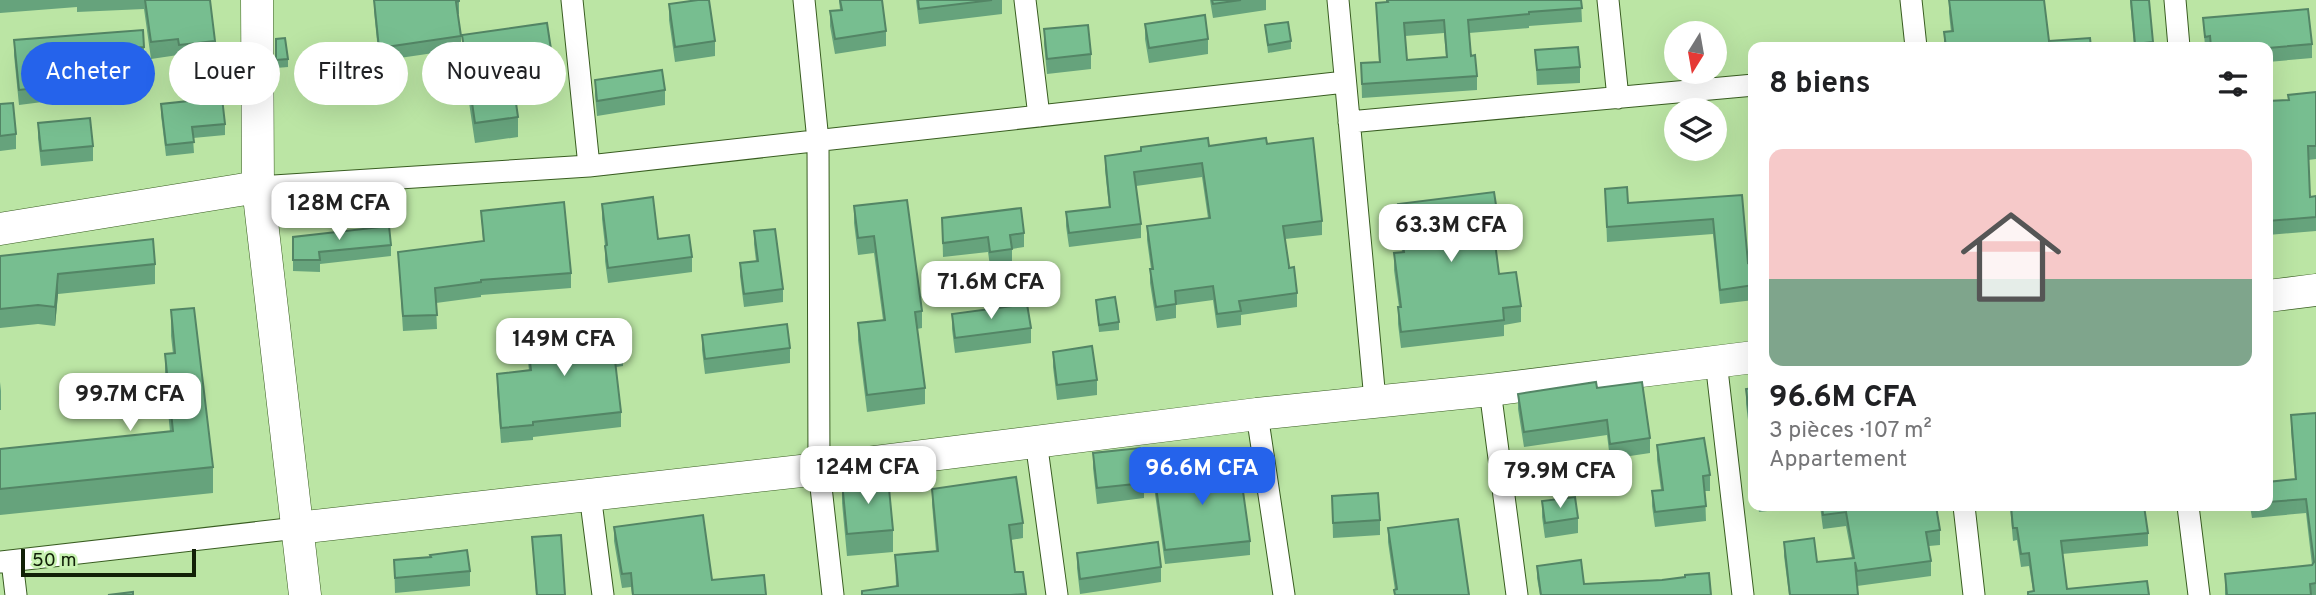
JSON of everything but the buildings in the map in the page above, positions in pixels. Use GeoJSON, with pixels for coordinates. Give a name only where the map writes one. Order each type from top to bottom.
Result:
{"type":"FeatureCollection","features":[{"type":"Feature","properties":{"kind":"street"},"geometry":{"type":"LineString","coordinates":[[257,0],[258,187],[305,595]]}},
{"type":"Feature","properties":{"kind":"street"},"geometry":{"type":"LineString","coordinates":[[572,0],[589,166]]}},
{"type":"Feature","properties":{"kind":"street"},"geometry":{"type":"LineString","coordinates":[[804,0],[818,141],[819,469],[833,595]]}},
{"type":"Feature","properties":{"kind":"street"},"geometry":{"type":"LineString","coordinates":[[1025,0],[1039,116]]}},
{"type":"Feature","properties":{"kind":"street"},"geometry":{"type":"LineString","coordinates":[[1338,0],[1375,400]]}},
{"type":"Feature","properties":{"kind":"street"},"geometry":{"type":"LineString","coordinates":[[1608,0],[1618,98]]}},
{"type":"Feature","properties":{"kind":"street"},"geometry":{"type":"LineString","coordinates":[[1911,0],[1915,42]]}},
{"type":"Feature","properties":{"kind":"street"},"geometry":{"type":"LineString","coordinates":[[2175,0],[2179,42]]}},
{"type":"Feature","properties":{"kind":"street"},"geometry":{"type":"LineString","coordinates":[[0,229],[258,187],[589,166],[1345,82]]}},
{"type":"Feature","properties":{"kind":"street"},"geometry":{"type":"LineString","coordinates":[[1349,122],[1748,86]]}},
{"type":"Feature","properties":{"kind":"street"},"geometry":{"type":"LineString","coordinates":[[2273,295],[2316,290]]}},
{"type":"Feature","properties":{"kind":"street"},"geometry":{"type":"LineString","coordinates":[[16,595],[6,562],[819,469],[1035,440],[1375,400],[1490,390],[1748,358]]}},
{"type":"Feature","properties":{"kind":"street"},"geometry":{"type":"LineString","coordinates":[[1716,361],[1744,595]]}},
{"type":"Feature","properties":{"kind":"street"},"geometry":{"type":"LineString","coordinates":[[1490,390],[1517,595]]}},
{"type":"Feature","properties":{"kind":"street"},"geometry":{"type":"LineString","coordinates":[[1257,414],[1284,595]]}},
{"type":"Feature","properties":{"kind":"street"},"geometry":{"type":"LineString","coordinates":[[1035,440],[1057,595]]}},
{"type":"Feature","properties":{"kind":"street"},"geometry":{"type":"LineString","coordinates":[[590,494],[603,595]]}},
{"type":"Feature","properties":{"kind":"street"},"geometry":{"type":"LineString","coordinates":[[1965,511],[1974,595]]}},
{"type":"Feature","properties":{"kind":"street"},"geometry":{"type":"LineString","coordinates":[[2189,511],[2199,595]]}}]}
